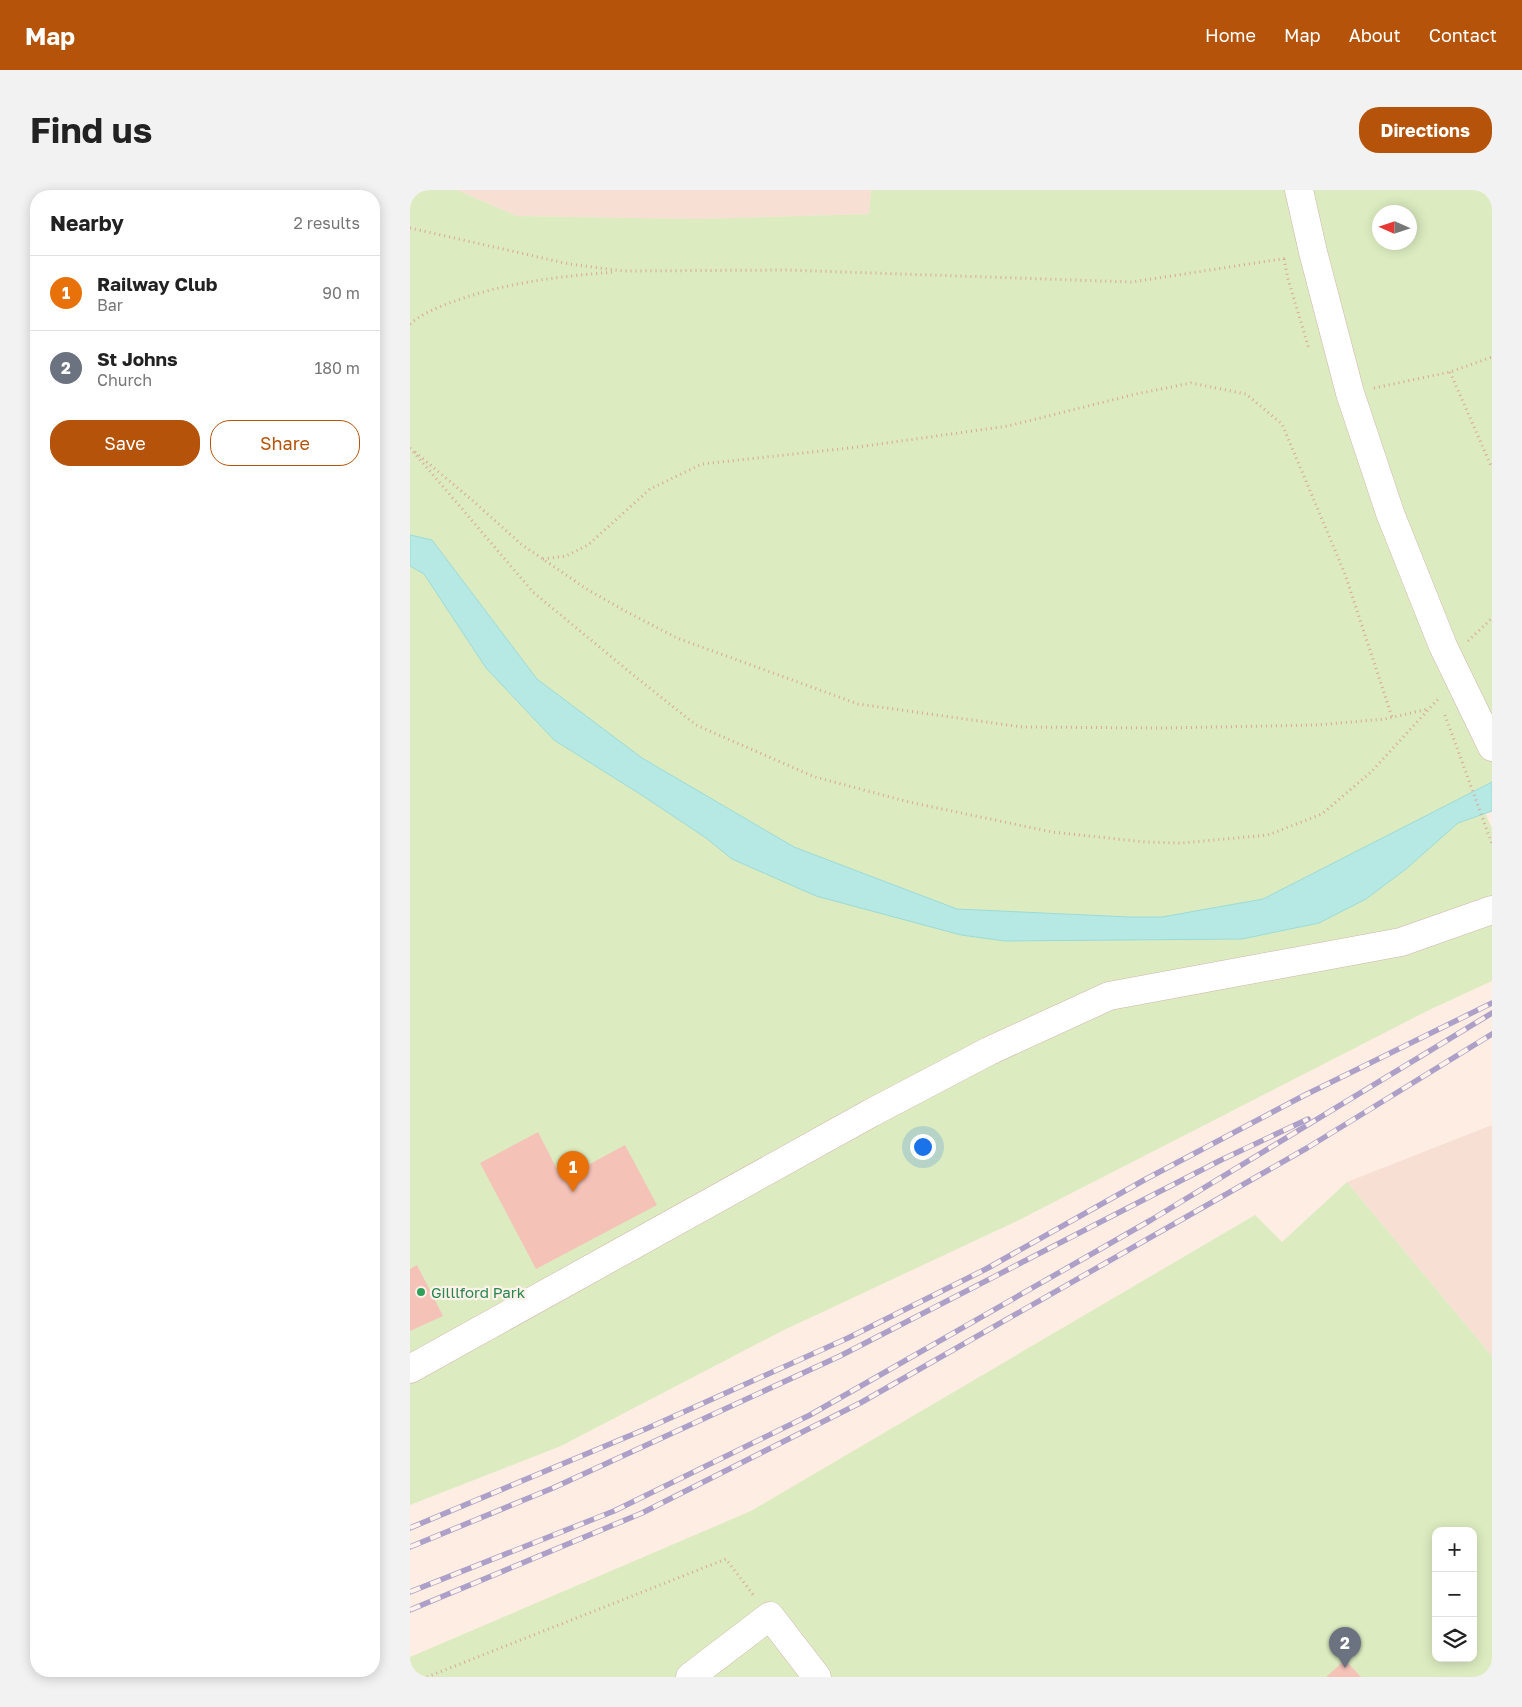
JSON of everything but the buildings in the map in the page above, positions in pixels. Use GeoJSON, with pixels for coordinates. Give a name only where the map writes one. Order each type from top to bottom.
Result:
{"type":"FeatureCollection","features":[{"type":"Feature","properties":{"kind":"street"},"geometry":{"type":"LineString","coordinates":[[1299,190],[1313,252],[1350,393],[1390,513],[1443,646],[1492,747]]}},
{"type":"Feature","properties":{"kind":"street"},"geometry":{"type":"LineString","coordinates":[[410,1369],[871,1113],[989,1051],[1109,996],[1401,942],[1492,910]]}},
{"type":"Feature","properties":{"kind":"street"},"geometry":{"type":"LineString","coordinates":[[690,1677],[770,1616],[817,1677]]}},
{"type":"Feature","properties":{"kind":"path"},"geometry":{"type":"LineString","coordinates":[[410,228],[568,264],[623,271]]}},
{"type":"Feature","properties":{"kind":"path"},"geometry":{"type":"LineString","coordinates":[[410,324],[417,318],[440,306],[476,294],[539,279],[623,271],[787,270],[1132,282],[1284,259],[1313,252]]}},
{"type":"Feature","properties":{"kind":"path"},"geometry":{"type":"LineString","coordinates":[[1350,393],[1450,372],[1492,357]]}},
{"type":"Feature","properties":{"kind":"path"},"geometry":{"type":"LineString","coordinates":[[1450,372],[1492,468]]}},
{"type":"Feature","properties":{"kind":"path"},"geometry":{"type":"LineString","coordinates":[[544,558],[566,556],[588,545],[650,489],[702,464],[858,447],[1008,426],[1136,394],[1192,383],[1246,394],[1282,424],[1345,574],[1392,717]]}},
{"type":"Feature","properties":{"kind":"path"},"geometry":{"type":"LineString","coordinates":[[410,448],[521,544],[588,590],[677,638],[858,704],[1022,727],[1164,728],[1317,725],[1392,717],[1429,709]]}},
{"type":"Feature","properties":{"kind":"path"},"geometry":{"type":"LineString","coordinates":[[410,448],[533,592],[696,726],[815,777],[909,802],[1052,832],[1145,842],[1182,843],[1268,835],[1322,814],[1372,771],[1439,698]]}},
{"type":"Feature","properties":{"kind":"path"},"geometry":{"type":"LineString","coordinates":[[427,1677],[726,1559],[770,1616]]}},
{"type":"Feature","properties":{"kind":"shaded area"},"geometry":{"type":"Polygon","coordinates":[[[457,190],[871,190],[869,214],[697,219],[517,216],[457,190]]]}},
{"type":"Feature","properties":{"kind":"shaded area"},"geometry":{"type":"Polygon","coordinates":[[[1492,1125],[1492,1356],[1347,1182],[1492,1125]]]}},
{"type":"Feature","properties":{"kind":"green space"},"geometry":{"type":"Polygon","coordinates":[[[410,190],[457,190],[517,216],[697,219],[869,214],[871,190],[1492,190],[1492,782],[1263,899],[1162,917],[957,909],[794,847],[642,758],[537,679],[432,540],[410,535],[410,190]]]}},
{"type":"Feature","properties":{"kind":"green space"},"geometry":{"type":"Polygon","coordinates":[[[410,566],[424,574],[486,668],[554,740],[706,838],[732,859],[891,915],[961,935],[1005,941],[1242,939],[1319,923],[1366,899],[1406,869],[1458,823],[1485,813],[1492,828],[1492,981],[1429,1010],[1017,1221],[782,1331],[561,1446],[410,1505],[410,566]]]}},
{"type":"Feature","properties":{"kind":"green space"},"geometry":{"type":"Polygon","coordinates":[[[1347,1182],[1492,1356],[1492,1677],[410,1677],[410,1657],[751,1511],[1255,1215],[1282,1242],[1347,1182]]]}},
{"type":"Feature","properties":{"kind":"water"},"geometry":{"type":"Polygon","coordinates":[[[410,535],[432,540],[537,679],[642,758],[794,847],[957,909],[1162,917],[1263,899],[1492,782],[1492,811],[1458,823],[1406,869],[1366,899],[1319,923],[1242,939],[1005,941],[961,935],[816,896],[732,859],[706,838],[554,740],[486,668],[424,574],[410,566],[410,535]]]}},
{"type":"Feature","properties":{"kind":"railway"},"geometry":{"type":"LineString","coordinates":[[410,1528],[648,1428],[848,1338],[986,1269],[1146,1179],[1303,1096],[1492,1003]]}},
{"type":"Feature","properties":{"kind":"railway"},"geometry":{"type":"LineString","coordinates":[[410,1592],[614,1511],[810,1415],[1151,1220],[1492,1013]]}},
{"type":"Feature","properties":{"kind":"railway"},"geometry":{"type":"LineString","coordinates":[[410,1610],[642,1513],[862,1402],[1307,1148],[1492,1034]]}},
{"type":"Feature","properties":{"kind":"railway"},"geometry":{"type":"LineString","coordinates":[[410,1547],[553,1488],[840,1356],[1221,1160],[1308,1119]]}},
{"type":"Feature","properties":{"kind":"place","name":"Railway Club"},"geometry":{"type":"Point","coordinates":[573,1192]}},
{"type":"Feature","properties":{"kind":"place","name":"Gilllford Park"},"geometry":{"type":"Point","coordinates":[421,1292]}},
{"type":"Feature","properties":{"kind":"place","name":"St Johns"},"geometry":{"type":"Point","coordinates":[1345,1668]}}]}
